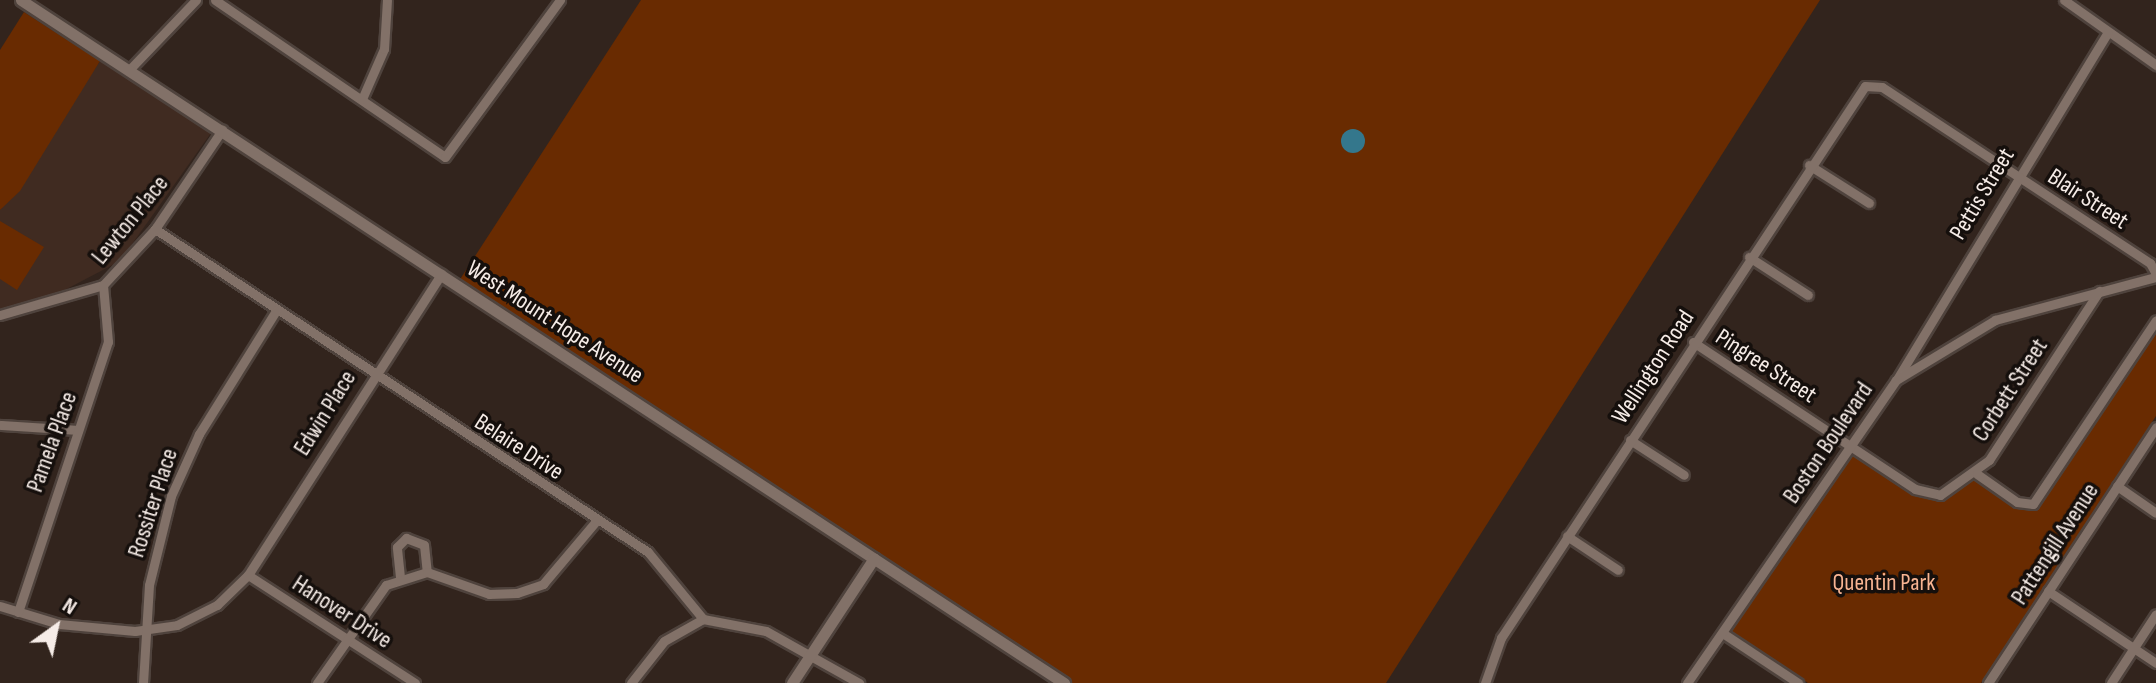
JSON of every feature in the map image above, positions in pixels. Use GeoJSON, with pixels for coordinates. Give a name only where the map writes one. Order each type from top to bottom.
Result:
{"type":"FeatureCollection","features":[{"type":"Feature","properties":{"kind":"street","name":"West Mount Hope Avenue"},"geometry":{"type":"LineString","coordinates":[[21,0],[1064,683]]}},
{"type":"Feature","properties":{"kind":"street"},"geometry":{"type":"LineString","coordinates":[[129,70],[196,0]]}},
{"type":"Feature","properties":{"kind":"street"},"geometry":{"type":"LineString","coordinates":[[215,0],[445,157],[560,0]]}},
{"type":"Feature","properties":{"kind":"street"},"geometry":{"type":"LineString","coordinates":[[362,99],[384,49],[387,0]]}},
{"type":"Feature","properties":{"kind":"street"},"geometry":{"type":"LineString","coordinates":[[2064,0],[2156,65]]}},
{"type":"Feature","properties":{"kind":"street","name":"Pettis Street"},"geometry":{"type":"LineString","coordinates":[[1896,380],[2016,175],[2107,33]]}},
{"type":"Feature","properties":{"kind":"street","name":"Blair Street"},"geometry":{"type":"LineString","coordinates":[[1872,84],[2150,263],[2156,276]]}},
{"type":"Feature","properties":{"kind":"street","name":"Wellington Road"},"geometry":{"type":"LineString","coordinates":[[1485,683],[1501,638],[1856,92],[1872,84]]}},
{"type":"Feature","properties":{"kind":"street","name":"Lewton Place"},"geometry":{"type":"LineString","coordinates":[[0,315],[103,285],[155,229],[222,130]]}},
{"type":"Feature","properties":{"kind":"street"},"geometry":{"type":"LineString","coordinates":[[1809,165],[1869,203]]}},
{"type":"Feature","properties":{"kind":"street","name":"Belaire Drive"},"geometry":{"type":"LineString","coordinates":[[155,229],[372,376],[648,552],[703,619]]}},
{"type":"Feature","properties":{"kind":"street"},"geometry":{"type":"LineString","coordinates":[[1749,257],[1808,295]]}},
{"type":"Feature","properties":{"kind":"street","name":"Edwin Place"},"geometry":{"type":"LineString","coordinates":[[0,606],[83,629],[146,630],[195,619],[248,575],[372,376],[441,274]]}},
{"type":"Feature","properties":{"kind":"street","name":"Boston Boulevard"},"geometry":{"type":"LineString","coordinates":[[1687,683],[1724,634],[1849,445],[1896,380],[1995,320],[2156,276]]}},
{"type":"Feature","properties":{"kind":"street","name":"Pamela Place"},"geometry":{"type":"LineString","coordinates":[[18,612],[108,342],[103,285]]}},
{"type":"Feature","properties":{"kind":"street","name":"Corbett Street"},"geometry":{"type":"LineString","coordinates":[[1940,495],[1977,474],[2099,291]]}},
{"type":"Feature","properties":{"kind":"street","name":"Rossiter Place"},"geometry":{"type":"LineString","coordinates":[[143,683],[154,557],[181,469],[276,311]]}},
{"type":"Feature","properties":{"kind":"street"},"geometry":{"type":"LineString","coordinates":[[1977,474],[2017,502],[2033,504],[2156,320]]}},
{"type":"Feature","properties":{"kind":"street","name":"Pingree Street"},"geometry":{"type":"LineString","coordinates":[[1693,342],[1915,489],[1940,495]]}},
{"type":"Feature","properties":{"kind":"street"},"geometry":{"type":"LineString","coordinates":[[0,425],[78,430]]}},
{"type":"Feature","properties":{"kind":"street","name":"Pattengill Avenue"},"geometry":{"type":"LineString","coordinates":[[1988,683],[2156,427]]}},
{"type":"Feature","properties":{"kind":"street"},"geometry":{"type":"LineString","coordinates":[[1630,440],[1684,475]]}},
{"type":"Feature","properties":{"kind":"street"},"geometry":{"type":"LineString","coordinates":[[2117,486],[2156,513]]}},
{"type":"Feature","properties":{"kind":"street"},"geometry":{"type":"LineString","coordinates":[[317,683],[371,600],[400,577],[427,572],[489,594],[517,593],[543,584],[596,521]]}},
{"type":"Feature","properties":{"kind":"street"},"geometry":{"type":"LineString","coordinates":[[1567,536],[1618,570]]}},
{"type":"Feature","properties":{"kind":"street"},"geometry":{"type":"LineString","coordinates":[[400,577],[397,547],[406,538],[424,545],[427,572]]}},
{"type":"Feature","properties":{"kind":"street"},"geometry":{"type":"LineString","coordinates":[[792,683],[874,558]]}},
{"type":"Feature","properties":{"kind":"street","name":"Hanover Drive"},"geometry":{"type":"LineString","coordinates":[[248,575],[415,683]]}},
{"type":"Feature","properties":{"kind":"street"},"geometry":{"type":"LineString","coordinates":[[2048,591],[2156,663]]}},
{"type":"Feature","properties":{"kind":"street"},"geometry":{"type":"LineString","coordinates":[[2111,683],[2156,614]]}},
{"type":"Feature","properties":{"kind":"street"},"geometry":{"type":"LineString","coordinates":[[631,683],[664,641],[703,619],[766,631],[859,683]]}},
{"type":"Feature","properties":{"kind":"street"},"geometry":{"type":"LineString","coordinates":[[1724,634],[1798,683]]}},
{"type":"Feature","properties":{"kind":"shaded area"},"geometry":{"type":"Polygon","coordinates":[[[100,61],[211,133],[120,261],[40,303],[0,310],[0,210],[100,61]]]}},
{"type":"Feature","properties":{"kind":"green space"},"geometry":{"type":"Polygon","coordinates":[[[641,0],[1820,0],[1386,683],[1064,683],[457,284],[641,0]]]}},
{"type":"Feature","properties":{"kind":"green space"},"geometry":{"type":"Polygon","coordinates":[[[24,12],[100,61],[20,191],[0,210],[0,50],[24,12]]]}},
{"type":"Feature","properties":{"kind":"green space"},"geometry":{"type":"Polygon","coordinates":[[[0,221],[44,247],[17,290],[0,279],[0,221]]]}},
{"type":"Feature","properties":{"kind":"green space","name":"Quentin Park"},"geometry":{"type":"Polygon","coordinates":[[[2156,319],[2156,416],[1981,683],[1808,683],[1729,631],[1852,453],[1940,497],[1978,474],[2021,503],[2041,497],[2156,319]]]}},
{"type":"Feature","properties":{"kind":"water"},"geometry":{"type":"Polygon","coordinates":[[[1353,129],[1364,136],[1365,141],[1358,152],[1353,153],[1342,146],[1341,141],[1348,130],[1353,129]]]}}]}
